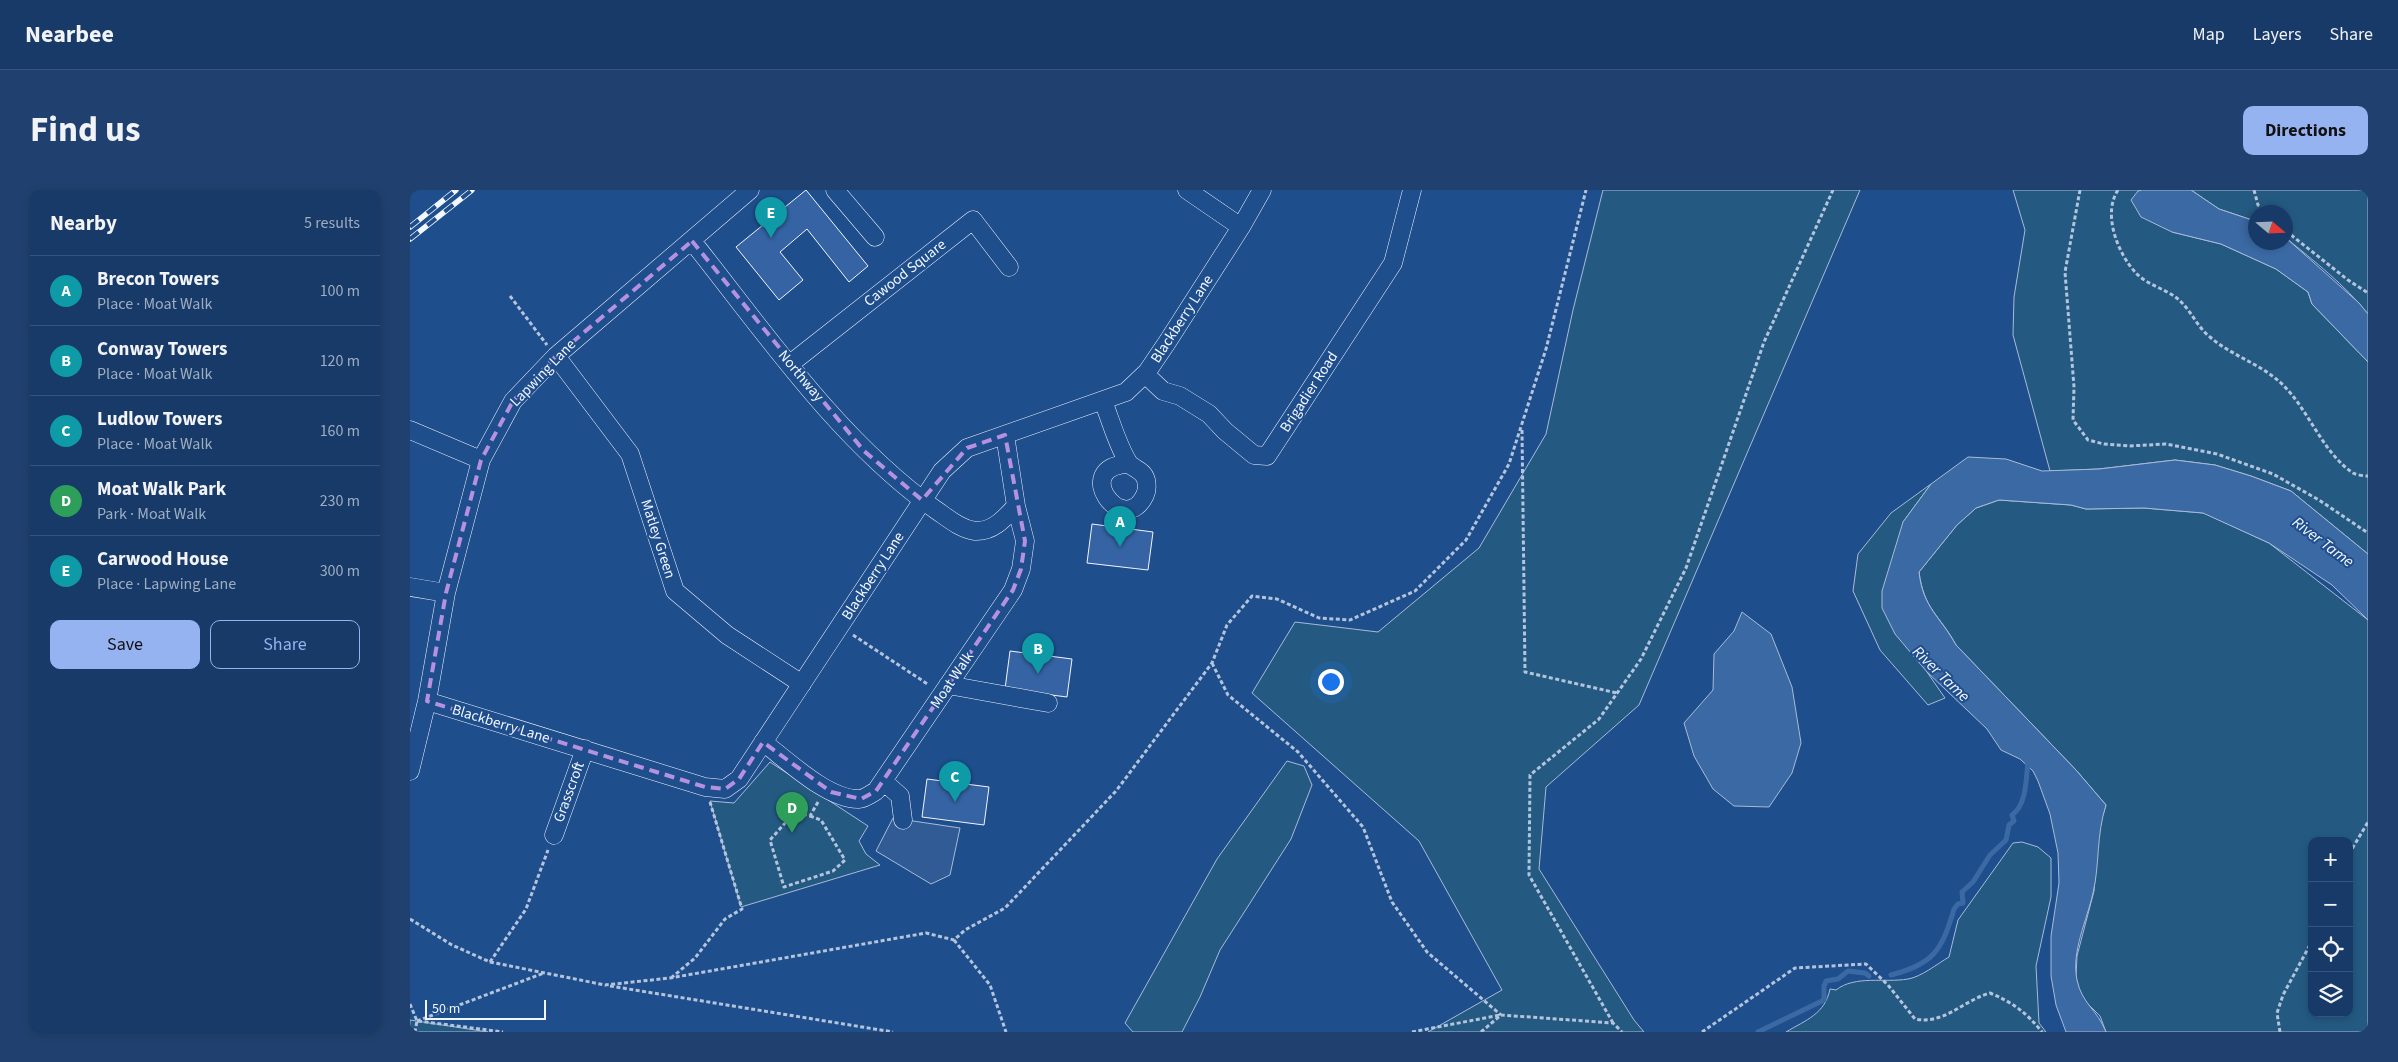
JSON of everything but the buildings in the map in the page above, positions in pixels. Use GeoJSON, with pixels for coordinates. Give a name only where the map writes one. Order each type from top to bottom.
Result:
{"type":"FeatureCollection","features":[{"type":"Feature","properties":{"kind":"street","name":"Lapwing Lane"},"geometry":{"type":"LineString","coordinates":[[410,771],[427,701],[446,593],[481,460],[512,401],[556,356],[750,190]]}},
{"type":"Feature","properties":{"kind":"street"},"geometry":{"type":"LineString","coordinates":[[835,190],[875,237]]}},
{"type":"Feature","properties":{"kind":"street"},"geometry":{"type":"LineString","coordinates":[[1187,190],[1241,227]]}},
{"type":"Feature","properties":{"kind":"street","name":"Blackberry Lane"},"geometry":{"type":"LineString","coordinates":[[427,701],[705,787],[725,789],[739,779],[942,471],[967,448],[1126,392],[1144,374],[1168,341],[1241,227],[1262,190]]}},
{"type":"Feature","properties":{"kind":"street","name":"Brigadier Road"},"geometry":{"type":"LineString","coordinates":[[1144,374],[1163,391],[1180,396],[1209,414],[1225,431],[1254,455],[1267,456],[1393,263],[1412,190]]}},
{"type":"Feature","properties":{"kind":"street","name":"Cawood Square"},"geometry":{"type":"LineString","coordinates":[[790,364],[973,220],[1009,267]]}},
{"type":"Feature","properties":{"kind":"street","name":"Northway"},"geometry":{"type":"LineString","coordinates":[[692,240],[790,364],[864,451],[922,500],[961,528],[976,531],[990,528],[1002,521],[1016,506]]}},
{"type":"Feature","properties":{"kind":"street","name":"Matley Green"},"geometry":{"type":"LineString","coordinates":[[556,356],[630,454],[675,590],[727,635],[802,684]]}},
{"type":"Feature","properties":{"kind":"street"},"geometry":{"type":"LineString","coordinates":[[1103,401],[1129,464]]}},
{"type":"Feature","properties":{"kind":"street"},"geometry":{"type":"LineString","coordinates":[[410,430],[481,460]]}},
{"type":"Feature","properties":{"kind":"street","name":"Moat Walk"},"geometry":{"type":"LineString","coordinates":[[763,742],[826,789],[846,798],[861,799],[876,791],[1013,590],[1022,569],[1025,541],[1016,506],[1005,434]]}},
{"type":"Feature","properties":{"kind":"street"},"geometry":{"type":"LineString","coordinates":[[410,587],[446,593]]}},
{"type":"Feature","properties":{"kind":"street"},"geometry":{"type":"LineString","coordinates":[[945,689],[1048,703]]}},
{"type":"Feature","properties":{"kind":"street","name":"Grasscroft"},"geometry":{"type":"LineString","coordinates":[[554,835],[585,749]]}},
{"type":"Feature","properties":{"kind":"street"},"geometry":{"type":"LineString","coordinates":[[883,781],[900,796],[904,820]]}},
{"type":"Feature","properties":{"kind":"path"},"geometry":{"type":"LineString","coordinates":[[954,940],[965,930],[1005,908],[1116,791],[1212,663],[1227,625],[1252,596],[1277,599],[1319,618],[1350,620],[1415,592],[1466,540],[1509,464],[1522,427],[1546,349],[1586,190]]}},
{"type":"Feature","properties":{"kind":"path"},"geometry":{"type":"LineString","coordinates":[[1622,1032],[1613,1023],[1529,875],[1530,775],[1599,720],[1641,659],[1686,568],[1764,342],[1833,190]]}},
{"type":"Feature","properties":{"kind":"path"},"geometry":{"type":"LineString","coordinates":[[2080,190],[2065,272],[2074,387],[2073,420],[2088,440],[2104,444],[2129,446],[2166,444],[2217,454],[2273,474],[2319,500],[2368,533]]}},
{"type":"Feature","properties":{"kind":"path"},"geometry":{"type":"LineString","coordinates":[[2118,190],[2115,195],[2112,217],[2117,245],[2136,274],[2178,299],[2208,336],[2232,354],[2260,367],[2283,385],[2336,456],[2354,474],[2368,476]]}},
{"type":"Feature","properties":{"kind":"path"},"geometry":{"type":"LineString","coordinates":[[2254,190],[2258,205]]}},
{"type":"Feature","properties":{"kind":"path"},"geometry":{"type":"LineString","coordinates":[[2293,237],[2348,280],[2368,293]]}},
{"type":"Feature","properties":{"kind":"path"},"geometry":{"type":"LineString","coordinates":[[510,296],[556,356]]}},
{"type":"Feature","properties":{"kind":"path"},"geometry":{"type":"LineString","coordinates":[[1522,427],[1525,672],[1617,693]]}},
{"type":"Feature","properties":{"kind":"path"},"geometry":{"type":"LineString","coordinates":[[840,627],[945,689]]}},
{"type":"Feature","properties":{"kind":"path"},"geometry":{"type":"LineString","coordinates":[[1212,663],[1228,695],[1298,752],[1363,828],[1392,902],[1427,952],[1501,1015]]}},
{"type":"Feature","properties":{"kind":"path"},"geometry":{"type":"LineString","coordinates":[[670,978],[695,958],[725,919],[742,909],[705,787]]}},
{"type":"Feature","properties":{"kind":"path"},"geometry":{"type":"LineString","coordinates":[[810,816],[826,789]]}},
{"type":"Feature","properties":{"kind":"path"},"geometry":{"type":"LineString","coordinates":[[794,812],[810,816],[820,820],[845,860],[833,871],[784,887],[770,840],[794,812]]}},
{"type":"Feature","properties":{"kind":"path"},"geometry":{"type":"LineString","coordinates":[[2353,847],[2368,822]]}},
{"type":"Feature","properties":{"kind":"path"},"geometry":{"type":"LineString","coordinates":[[490,962],[526,909],[554,835]]}},
{"type":"Feature","properties":{"kind":"path"},"geometry":{"type":"LineString","coordinates":[[410,919],[452,945],[490,962],[605,985],[893,1032]]}},
{"type":"Feature","properties":{"kind":"path"},"geometry":{"type":"LineString","coordinates":[[605,985],[670,978],[926,933],[954,940],[990,985],[1006,1032]]}},
{"type":"Feature","properties":{"kind":"path"},"geometry":{"type":"LineString","coordinates":[[2280,1032],[2277,1014],[2283,995],[2308,948]]}},
{"type":"Feature","properties":{"kind":"path"},"geometry":{"type":"LineString","coordinates":[[1702,1032],[1795,968],[1866,964],[1888,985],[1915,1019],[1929,1022],[1954,1011],[1975,997],[1990,993],[2013,1004],[2030,1016],[2042,1032]]}},
{"type":"Feature","properties":{"kind":"path"},"geometry":{"type":"LineString","coordinates":[[417,1021],[544,972]]}},
{"type":"Feature","properties":{"kind":"path"},"geometry":{"type":"LineString","coordinates":[[410,1004],[417,1021],[415,1032]]}},
{"type":"Feature","properties":{"kind":"path"},"geometry":{"type":"LineString","coordinates":[[1412,1032],[1501,1015],[1613,1023]]}},
{"type":"Feature","properties":{"kind":"path"},"geometry":{"type":"LineString","coordinates":[[1481,1032],[1501,1015]]}},
{"type":"Feature","properties":{"kind":"path"},"geometry":{"type":"LineString","coordinates":[[417,1021],[503,1032]]}},
{"type":"Feature","properties":{"kind":"highlighted area"},"geometry":{"type":"Polygon","coordinates":[[[692,241],[864,451],[922,500],[967,448],[1005,435],[1025,541],[1021,569],[1013,590],[876,791],[861,799],[831,792],[763,742],[739,779],[725,789],[705,787],[427,701],[446,593],[481,460],[513,401],[556,356],[692,241]]]}},
{"type":"Feature","properties":{"kind":"shaded area"},"geometry":{"type":"Polygon","coordinates":[[[1603,190],[1860,190],[1639,705],[1546,787],[1539,869],[1634,1020],[1644,1032],[1428,1032],[1502,990],[1419,841],[1252,693],[1295,622],[1378,632],[1479,548],[1546,434],[1573,310],[1603,190]]]}},
{"type":"Feature","properties":{"kind":"shaded area"},"geometry":{"type":"Polygon","coordinates":[[[2013,190],[2142,190],[2138,191],[2172,232],[2221,244],[2276,269],[2308,292],[2312,304],[2368,362],[2368,554],[2291,491],[2215,465],[2175,460],[2099,469],[2050,471],[2013,335],[2014,297],[2025,230],[2013,190]]]}},
{"type":"Feature","properties":{"kind":"shaded area"},"geometry":{"type":"Polygon","coordinates":[[[2191,190],[2368,190],[2368,314],[2339,283],[2293,244],[2293,205],[2248,205],[2248,219],[2219,209],[2191,190]]]}},
{"type":"Feature","properties":{"kind":"shaded area"},"geometry":{"type":"Polygon","coordinates":[[[1931,484],[1903,522],[1927,672],[1945,698],[1928,705],[1880,650],[1853,591],[1858,554],[1891,513],[1931,484]]]}},
{"type":"Feature","properties":{"kind":"shaded area"},"geometry":{"type":"Polygon","coordinates":[[[1999,500],[2071,505],[2086,509],[2144,508],[2204,513],[2269,543],[2368,620],[2368,1032],[2106,1032],[2100,1016],[2081,997],[2076,977],[2077,956],[2094,891],[2099,827],[2106,805],[2076,770],[1956,645],[1933,612],[1921,585],[1919,572],[1957,525],[1976,508],[1999,500]]]}},
{"type":"Feature","properties":{"kind":"shaded area"},"geometry":{"type":"Polygon","coordinates":[[[1287,761],[1304,766],[1312,785],[1291,839],[1220,950],[1200,997],[1182,1032],[1133,1032],[1125,1023],[1217,859],[1287,761]]]}},
{"type":"Feature","properties":{"kind":"shaded area"},"geometry":{"type":"Polygon","coordinates":[[[770,762],[868,826],[859,841],[866,854],[880,865],[741,907],[710,801],[734,803],[770,762]]]}},
{"type":"Feature","properties":{"kind":"shaded area"},"geometry":{"type":"Polygon","coordinates":[[[893,818],[960,828],[950,875],[931,884],[876,851],[893,818]]]}},
{"type":"Feature","properties":{"kind":"shaded area"},"geometry":{"type":"Polygon","coordinates":[[[2022,842],[2038,847],[2051,858],[2051,897],[2036,966],[2039,1023],[2046,1032],[1786,1032],[1814,1015],[1824,1005],[1830,989],[1836,990],[1844,985],[1861,981],[1913,978],[1949,957],[1958,920],[2013,843],[2022,842]]]}},
{"type":"Feature","properties":{"kind":"shaded area"},"geometry":{"type":"Polygon","coordinates":[[[410,1020],[488,1032],[410,1032],[410,1020]]]}},
{"type":"Feature","properties":{"kind":"water"},"geometry":{"type":"Polygon","coordinates":[[[2191,190],[2219,209],[2248,219],[2248,250],[2293,250],[2293,244],[2359,303],[2368,314],[2368,362],[2312,304],[2308,292],[2276,269],[2221,244],[2172,232],[2141,217],[2131,200],[2138,191],[2191,190]]]}},
{"type":"Feature","properties":{"kind":"water","name":"River Tame"},"geometry":{"type":"Polygon","coordinates":[[[1968,457],[2006,459],[2042,471],[2099,469],[2175,460],[2215,465],[2291,491],[2368,554],[2368,620],[2332,585],[2269,543],[2203,513],[2144,508],[2086,509],[2071,505],[1999,500],[1976,508],[1957,525],[1919,572],[1924,595],[1928,603],[1956,645],[2076,770],[2106,805],[2101,828],[2095,882],[2080,936],[2076,969],[2082,995],[2106,1032],[2066,1032],[2056,1005],[2051,976],[2051,936],[2059,883],[2058,853],[2050,814],[2033,771],[2020,759],[2001,750],[1987,729],[1927,672],[1895,634],[1882,608],[1882,591],[1903,522],[1931,484],[1968,457]]]}},
{"type":"Feature","properties":{"kind":"water"},"geometry":{"type":"Polygon","coordinates":[[[1742,612],[1771,634],[1792,687],[1801,743],[1792,773],[1769,807],[1734,806],[1713,789],[1694,756],[1684,723],[1713,690],[1714,654],[1734,631],[1742,612]]]}},
{"type":"Feature","properties":{"kind":"waterway"},"geometry":{"type":"LineString","coordinates":[[1891,975],[1906,971],[1927,960],[1940,945],[1954,909],[1958,904],[1963,903],[1962,892],[1973,882],[1990,855],[2006,840],[2009,825],[2014,821],[2012,815],[2021,805],[2023,798],[2028,761]]}},
{"type":"Feature","properties":{"kind":"waterway"},"geometry":{"type":"LineString","coordinates":[[1758,1032],[1824,1000],[1826,981],[1838,979],[1848,971],[1865,973],[1869,976]]}},
{"type":"Feature","properties":{"kind":"railway"},"geometry":{"type":"LineString","coordinates":[[410,227],[456,190]]}},
{"type":"Feature","properties":{"kind":"railway"},"geometry":{"type":"LineString","coordinates":[[410,239],[472,190]]}},
{"type":"Feature","properties":{"kind":"place","name":"Carwood House"},"geometry":{"type":"Point","coordinates":[771,238]}},
{"type":"Feature","properties":{"kind":"place","name":"Brecon Towers"},"geometry":{"type":"Point","coordinates":[1120,547]}},
{"type":"Feature","properties":{"kind":"place","name":"Conway Towers"},"geometry":{"type":"Point","coordinates":[1038,674]}},
{"type":"Feature","properties":{"kind":"place","name":"Ludlow Towers"},"geometry":{"type":"Point","coordinates":[955,802]}},
{"type":"Feature","properties":{"kind":"place","name":"Moat Walk Park"},"geometry":{"type":"Point","coordinates":[792,833]}}]}
